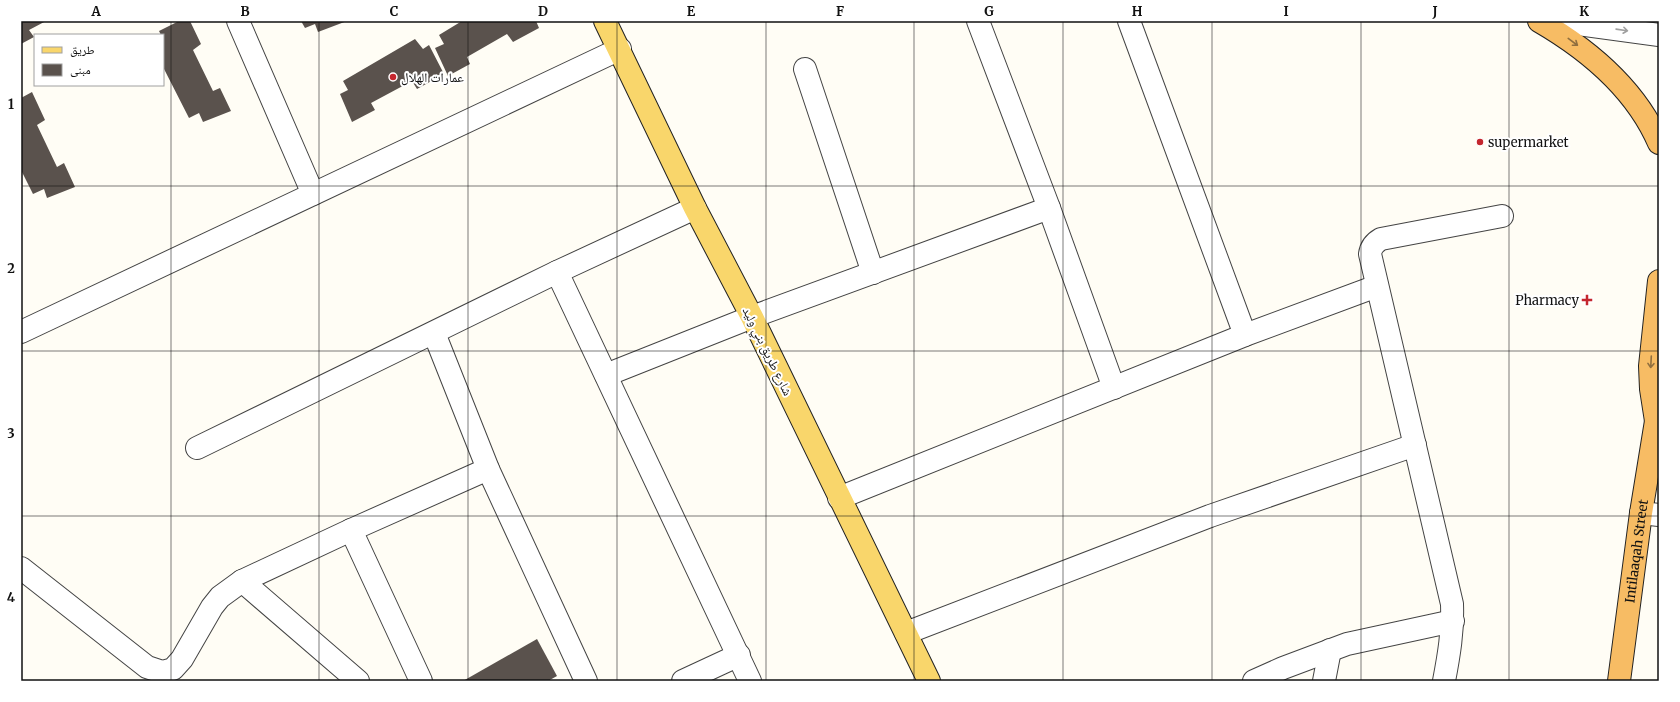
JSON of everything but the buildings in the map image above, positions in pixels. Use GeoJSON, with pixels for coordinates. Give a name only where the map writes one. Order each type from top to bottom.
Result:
{"type":"FeatureCollection","features":[{"type":"Feature","properties":{"kind":"highway"},"geometry":{"type":"LineString","coordinates":[[1540,21],[1565,36],[1593,57],[1618,82],[1640,109],[1659,143]]}},
{"type":"Feature","properties":{"kind":"highway","name":"Intilaaqah Street"},"geometry":{"type":"LineString","coordinates":[[1619,681],[1650,514],[1657,417],[1651,389],[1650,366],[1659,281]]}},
{"type":"Feature","properties":{"kind":"main road","name":"شارع طريق بني وليد"},"geometry":{"type":"LineString","coordinates":[[605,21],[620,49],[695,208],[752,317],[929,681]]}},
{"type":"Feature","properties":{"kind":"street"},"geometry":{"type":"LineString","coordinates":[[238,21],[313,194]]}},
{"type":"Feature","properties":{"kind":"street"},"geometry":{"type":"LineString","coordinates":[[978,21],[1049,208],[1114,388]]}},
{"type":"Feature","properties":{"kind":"street"},"geometry":{"type":"LineString","coordinates":[[1129,21],[1245,335]]}},
{"type":"Feature","properties":{"kind":"street"},"geometry":{"type":"LineString","coordinates":[[1556,21],[1659,35]]}},
{"type":"Feature","properties":{"kind":"street"},"geometry":{"type":"LineString","coordinates":[[21,332],[620,49]]}},
{"type":"Feature","properties":{"kind":"street"},"geometry":{"type":"LineString","coordinates":[[805,69],[873,272]]}},
{"type":"Feature","properties":{"kind":"street"},"geometry":{"type":"LineString","coordinates":[[197,448],[557,272],[695,208]]}},
{"type":"Feature","properties":{"kind":"street"},"geometry":{"type":"LineString","coordinates":[[606,375],[752,317],[1049,208]]}},
{"type":"Feature","properties":{"kind":"street"},"geometry":{"type":"LineString","coordinates":[[1444,681],[1451,648],[1453,621],[1452,604],[1370,254],[1371,248],[1375,242],[1380,239],[1502,216]]}},
{"type":"Feature","properties":{"kind":"street"},"geometry":{"type":"LineString","coordinates":[[557,272],[750,681]]}},
{"type":"Feature","properties":{"kind":"street"},"geometry":{"type":"LineString","coordinates":[[839,498],[1245,335],[1377,286]]}},
{"type":"Feature","properties":{"kind":"street"},"geometry":{"type":"LineString","coordinates":[[434,333],[488,469],[586,681]]}},
{"type":"Feature","properties":{"kind":"street"},"geometry":{"type":"LineString","coordinates":[[906,633],[1210,516],[1415,445]]}},
{"type":"Feature","properties":{"kind":"street"},"geometry":{"type":"LineString","coordinates":[[21,568],[147,668],[162,672],[173,669],[182,659],[212,607],[220,597],[242,581],[351,530],[488,469]]}},
{"type":"Feature","properties":{"kind":"street"},"geometry":{"type":"LineString","coordinates":[[351,530],[421,681]]}},
{"type":"Feature","properties":{"kind":"street"},"geometry":{"type":"LineString","coordinates":[[242,581],[358,681]]}},
{"type":"Feature","properties":{"kind":"street"},"geometry":{"type":"LineString","coordinates":[[1254,681],[1283,668],[1347,644],[1453,621]]}},
{"type":"Feature","properties":{"kind":"street"},"geometry":{"type":"LineString","coordinates":[[1324,681],[1330,650]]}},
{"type":"Feature","properties":{"kind":"street"},"geometry":{"type":"LineString","coordinates":[[683,681],[739,655]]}},
{"type":"Feature","properties":{"kind":"place","name":"عمارات الهلال"},"geometry":{"type":"Point","coordinates":[393,77]}},
{"type":"Feature","properties":{"kind":"place","name":"supermarket"},"geometry":{"type":"Point","coordinates":[1480,142]}},
{"type":"Feature","properties":{"kind":"place","name":"Pharmacy"},"geometry":{"type":"Point","coordinates":[1587,300]}}]}
